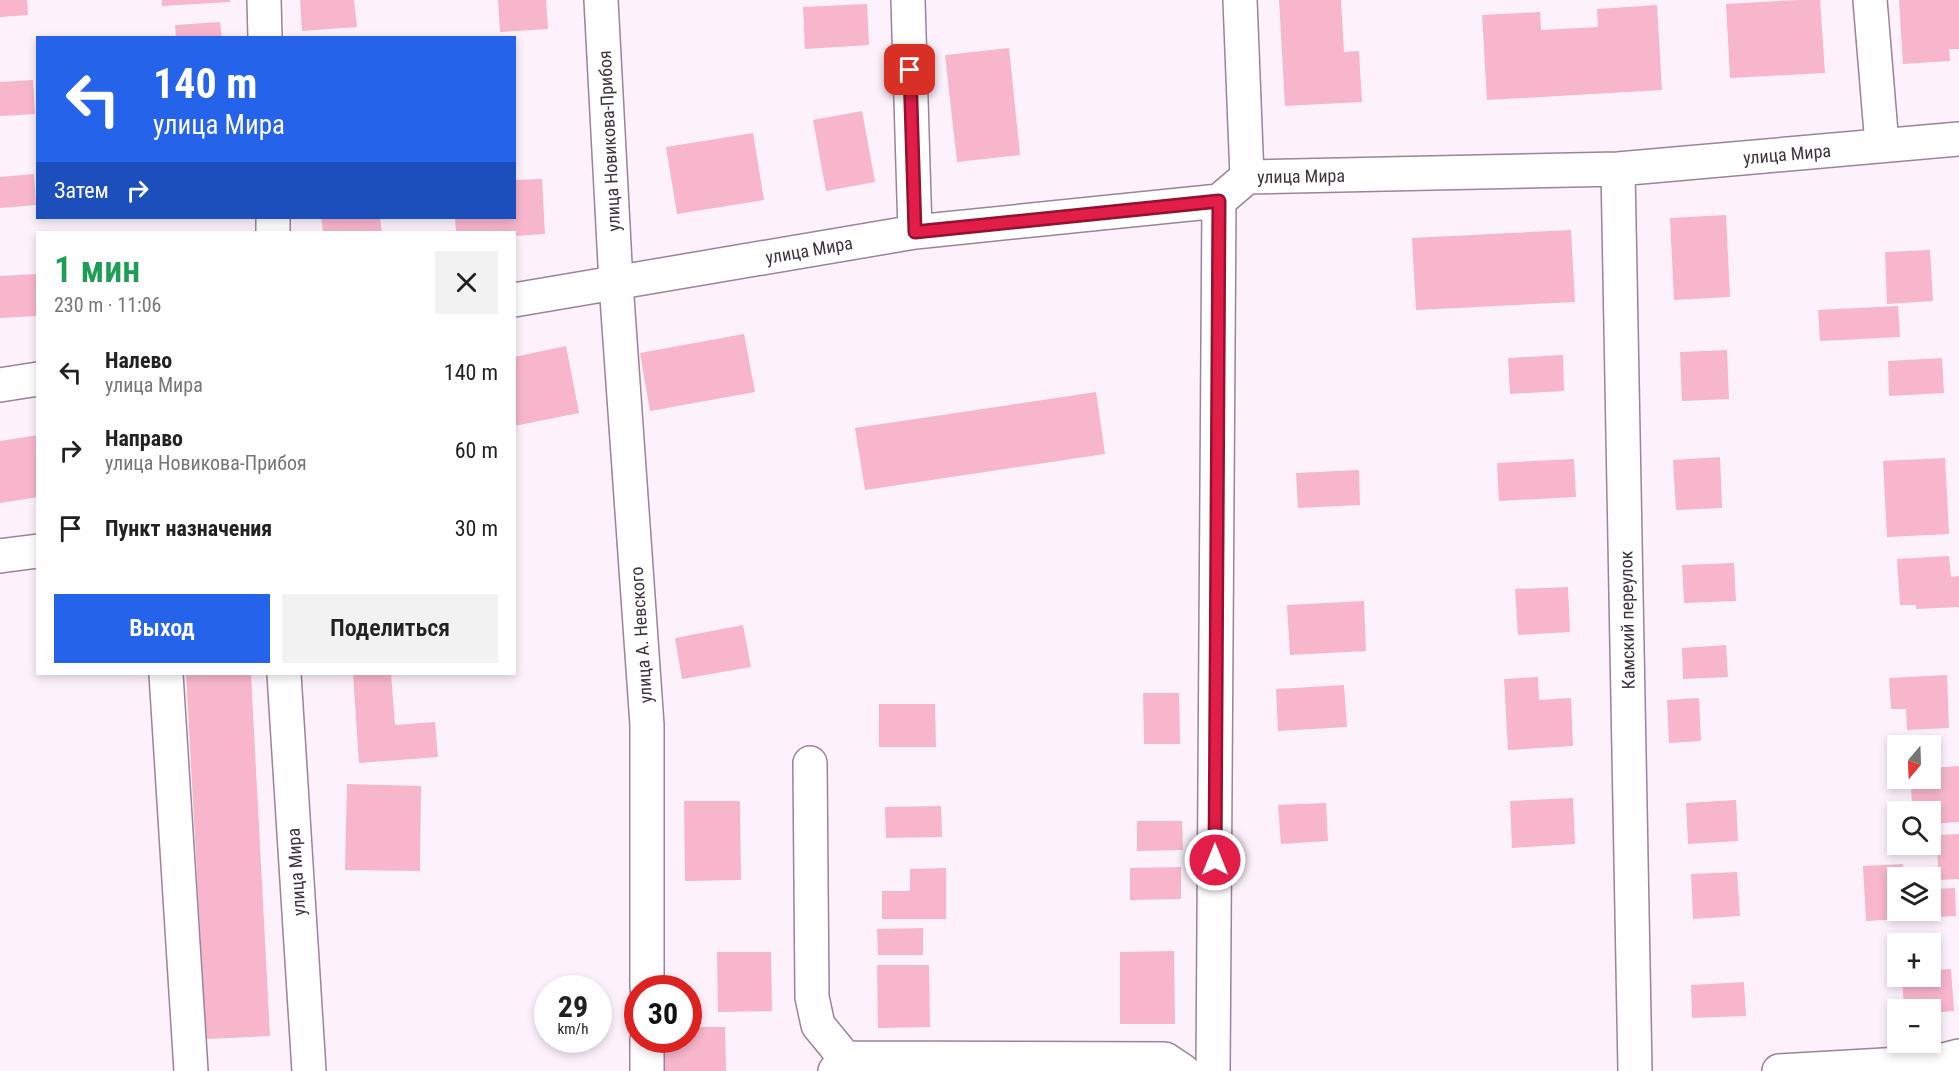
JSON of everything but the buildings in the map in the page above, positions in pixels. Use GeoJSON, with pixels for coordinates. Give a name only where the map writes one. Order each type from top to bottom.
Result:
{"type":"FeatureCollection","features":[{"type":"Feature","properties":{"kind":"street"},"geometry":{"type":"LineString","coordinates":[[264,0],[265,36]]}},
{"type":"Feature","properties":{"kind":"street","name":"улица Новикова-Прибоя"},"geometry":{"type":"LineString","coordinates":[[601,0],[616,283]]}},
{"type":"Feature","properties":{"kind":"street"},"geometry":{"type":"LineString","coordinates":[[908,0],[915,232]]}},
{"type":"Feature","properties":{"kind":"street"},"geometry":{"type":"LineString","coordinates":[[1240,0],[1247,177]]}},
{"type":"Feature","properties":{"kind":"street"},"geometry":{"type":"LineString","coordinates":[[1870,0],[1882,145]]}},
{"type":"Feature","properties":{"kind":"street","name":"улица Мира"},"geometry":{"type":"LineString","coordinates":[[516,300],[915,232],[1219,201],[1247,177],[1618,169],[1959,139]]}},
{"type":"Feature","properties":{"kind":"street","name":"Камский переулок"},"geometry":{"type":"LineString","coordinates":[[1618,169],[1635,1071]]}},
{"type":"Feature","properties":{"kind":"street"},"geometry":{"type":"LineString","coordinates":[[1213,1071],[1219,201]]}},
{"type":"Feature","properties":{"kind":"street","name":"улица А. Невского"},"geometry":{"type":"LineString","coordinates":[[616,283],[647,724],[647,975]]}},
{"type":"Feature","properties":{"kind":"street"},"geometry":{"type":"LineString","coordinates":[[0,385],[36,379]]}},
{"type":"Feature","properties":{"kind":"street"},"geometry":{"type":"LineString","coordinates":[[0,556],[36,551]]}},
{"type":"Feature","properties":{"kind":"street"},"geometry":{"type":"LineString","coordinates":[[166,675],[191,1071]]}},
{"type":"Feature","properties":{"kind":"street","name":"улица Мира"},"geometry":{"type":"LineString","coordinates":[[284,675],[309,1071]]}},
{"type":"Feature","properties":{"kind":"street"},"geometry":{"type":"LineString","coordinates":[[810,763],[812,997],[818,1025],[840,1064],[1165,1059],[1183,1071]]}},
{"type":"Feature","properties":{"kind":"street"},"geometry":{"type":"LineString","coordinates":[[646,1071],[647,1053]]}},
{"type":"Feature","properties":{"kind":"street"},"geometry":{"type":"LineString","coordinates":[[1779,1071],[1936,1062],[1959,1056]]}},
{"type":"Feature","properties":{"kind":"route"},"geometry":{"type":"LineString","coordinates":[[910,70],[915,232],[1219,201],[1215,860]]}}]}
